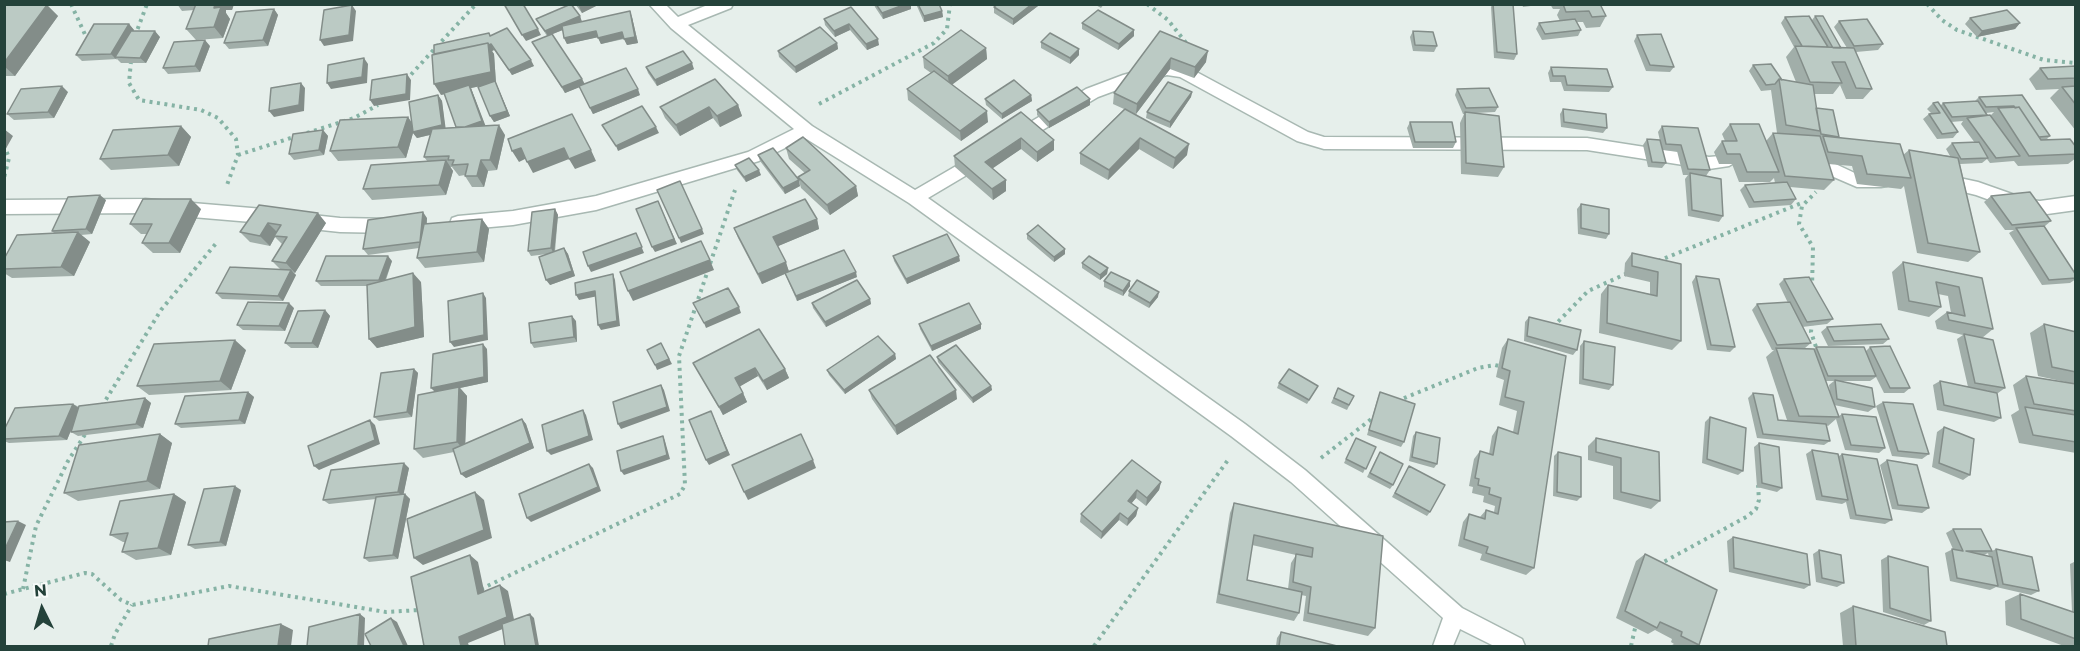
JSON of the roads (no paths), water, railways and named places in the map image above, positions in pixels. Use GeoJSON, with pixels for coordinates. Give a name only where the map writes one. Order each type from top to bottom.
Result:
{"type":"FeatureCollection","features":[{"type":"Feature","properties":{"kind":"street"},"geometry":{"type":"LineString","coordinates":[[656,4],[676,24],[806,130],[915,198],[1242,433],[1298,476],[1455,615],[1515,646]]}},
{"type":"Feature","properties":{"kind":"street"},"geometry":{"type":"LineString","coordinates":[[676,24],[726,4]]}},
{"type":"Feature","properties":{"kind":"street"},"geometry":{"type":"LineString","coordinates":[[915,198],[1092,93],[1129,79],[1167,69],[1184,72],[1303,137],[1324,143],[1587,144],[1709,163],[1723,162],[1738,153],[1759,154]]}},
{"type":"Feature","properties":{"kind":"street"},"geometry":{"type":"LineString","coordinates":[[438,224],[513,218],[596,203],[753,157],[806,130]]}},
{"type":"Feature","properties":{"kind":"street"},"geometry":{"type":"LineString","coordinates":[[1795,160],[1818,164],[1857,180],[1897,180]]}},
{"type":"Feature","properties":{"kind":"street"},"geometry":{"type":"LineString","coordinates":[[1930,179],[1944,180],[1978,189],[2028,207],[2040,208],[2076,203]]}},
{"type":"Feature","properties":{"kind":"street"},"geometry":{"type":"LineString","coordinates":[[4,207],[145,206],[242,213],[340,225],[406,226]]}},
{"type":"Feature","properties":{"kind":"street"},"geometry":{"type":"LineString","coordinates":[[1443,646],[1455,615]]}}]}
